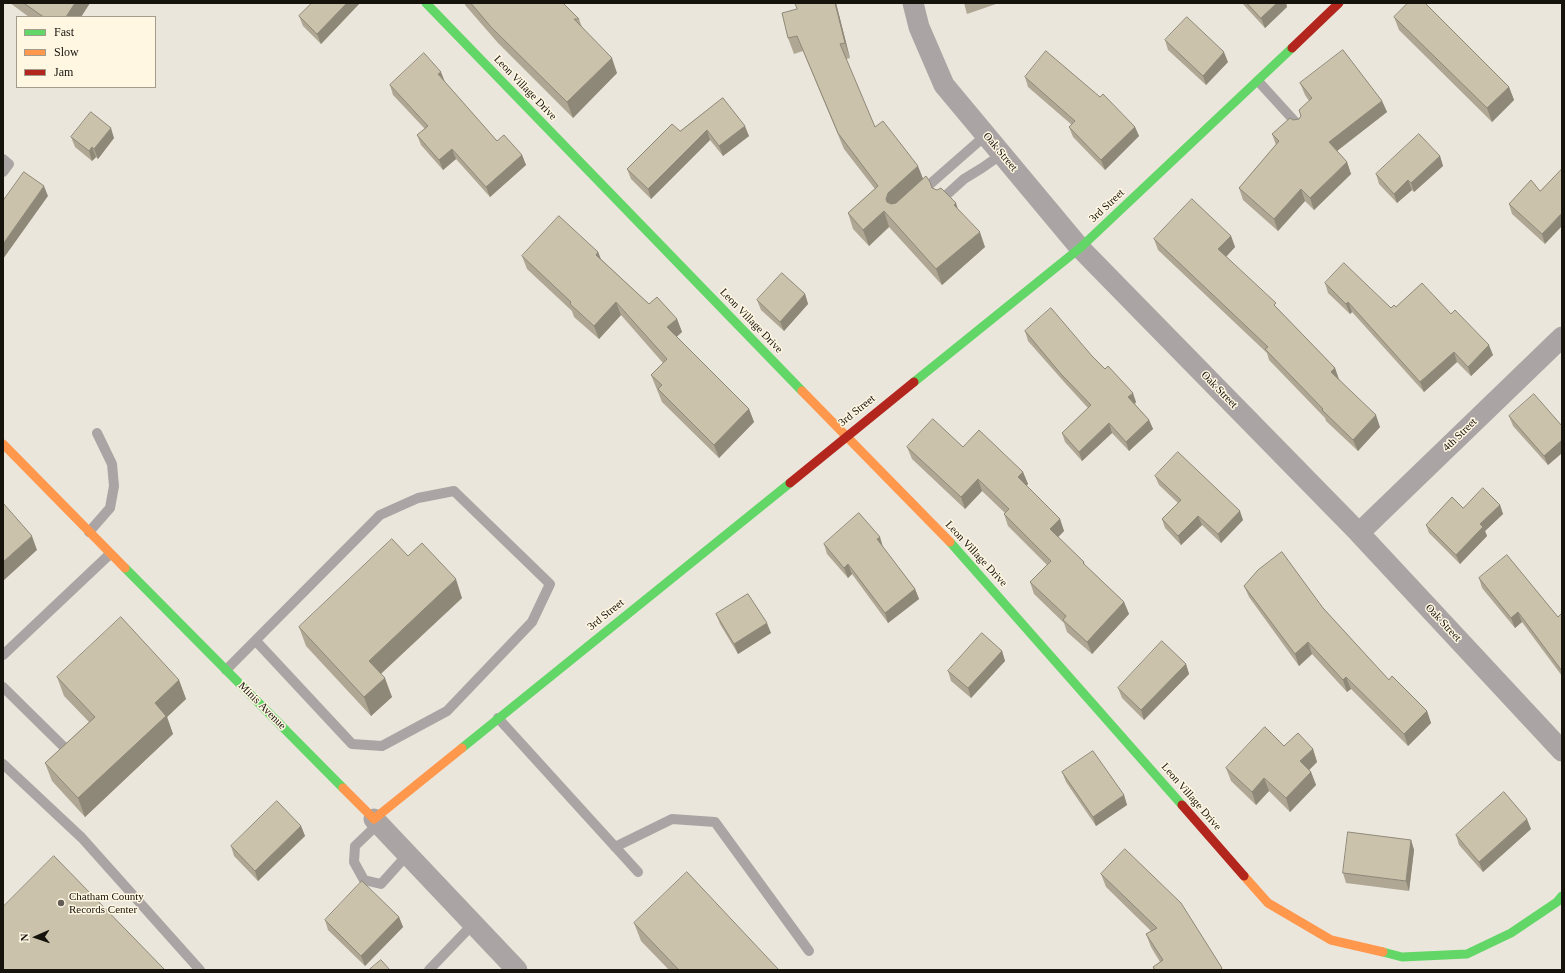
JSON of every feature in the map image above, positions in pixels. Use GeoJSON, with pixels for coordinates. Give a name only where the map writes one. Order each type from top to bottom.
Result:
{"type":"FeatureCollection","features":[{"type":"Feature","properties":{"kind":"street","name":"Leon Village Drive"},"geometry":{"type":"LineString","coordinates":[[426,3],[961,553],[1268,903],[1331,940],[1402,957],[1467,954],[1511,933],[1557,902],[1562,896]]}},
{"type":"Feature","properties":{"kind":"street","name":"Oak Street"},"geometry":{"type":"LineString","coordinates":[[913,3],[919,27],[944,85],[1080,248],[1359,533],[1562,751]]}},
{"type":"Feature","properties":{"kind":"street","name":"3rd Street"},"geometry":{"type":"LineString","coordinates":[[376,821],[498,718],[1080,248],[1339,3]]}},
{"type":"Feature","properties":{"kind":"street","name":"4th Street"},"geometry":{"type":"LineString","coordinates":[[1359,533],[1561,339]]}},
{"type":"Feature","properties":{"kind":"street","name":"Minis Avenue"},"geometry":{"type":"LineString","coordinates":[[3,444],[110,554],[376,821],[517,970]]}},
{"type":"Feature","properties":{"kind":"lane"},"geometry":{"type":"LineString","coordinates":[[1258,81],[1299,126]]}},
{"type":"Feature","properties":{"kind":"lane"},"geometry":{"type":"LineString","coordinates":[[914,199],[986,135]]}},
{"type":"Feature","properties":{"kind":"lane"},"geometry":{"type":"LineString","coordinates":[[942,199],[964,179],[1002,154]]}},
{"type":"Feature","properties":{"kind":"lane"},"geometry":{"type":"LineString","coordinates":[[3,159],[9,164],[3,172]]}},
{"type":"Feature","properties":{"kind":"lane"},"geometry":{"type":"LineString","coordinates":[[89,532],[110,508],[114,486],[112,464],[97,433]]}},
{"type":"Feature","properties":{"kind":"lane"},"geometry":{"type":"LineString","coordinates":[[3,460],[11,453]]}},
{"type":"Feature","properties":{"kind":"lane"},"geometry":{"type":"LineString","coordinates":[[226,670],[380,515],[418,498],[454,491],[550,584],[532,622],[447,711],[382,746],[352,744],[256,641]]}},
{"type":"Feature","properties":{"kind":"lane"},"geometry":{"type":"LineString","coordinates":[[3,655],[110,554]]}},
{"type":"Feature","properties":{"kind":"lane"},"geometry":{"type":"LineString","coordinates":[[3,687],[67,750]]}},
{"type":"Feature","properties":{"kind":"lane"},"geometry":{"type":"LineString","coordinates":[[498,718],[638,872]]}},
{"type":"Feature","properties":{"kind":"lane"},"geometry":{"type":"LineString","coordinates":[[3,764],[82,838],[200,970]]}},
{"type":"Feature","properties":{"kind":"lane"},"geometry":{"type":"LineString","coordinates":[[615,847],[672,818],[715,822],[809,950]]}},
{"type":"Feature","properties":{"kind":"lane"},"geometry":{"type":"LineString","coordinates":[[376,821],[355,846],[354,862],[364,880],[381,884],[407,855]]}},
{"type":"Feature","properties":{"kind":"lane"},"geometry":{"type":"LineString","coordinates":[[429,970],[473,924]]}},
{"type":"Feature","properties":{"kind":"building"},"geometry":{"type":"Polygon","coordinates":[[[24,3],[75,3],[67,16],[43,16],[24,3]]]}},
{"type":"Feature","properties":{"kind":"building"},"geometry":{"type":"Polygon","coordinates":[[[312,3],[347,3],[317,34],[299,16],[312,3]]]}},
{"type":"Feature","properties":{"kind":"building"},"geometry":{"type":"Polygon","coordinates":[[[471,3],[563,3],[579,19],[574,19],[612,58],[567,102],[492,28],[471,3]]]}},
{"type":"Feature","properties":{"kind":"building"},"geometry":{"type":"Polygon","coordinates":[[[795,3],[835,3],[845,43],[840,44],[875,127],[883,121],[918,166],[888,193],[886,199],[887,202],[891,204],[896,203],[926,176],[932,188],[937,190],[941,188],[956,203],[954,205],[980,232],[936,269],[884,211],[863,230],[848,213],[878,186],[838,133],[797,36],[788,38],[782,13],[797,9],[795,3]]]}},
{"type":"Feature","properties":{"kind":"building"},"geometry":{"type":"Polygon","coordinates":[[[1247,3],[1277,3],[1261,18],[1247,3]]]}},
{"type":"Feature","properties":{"kind":"building"},"geometry":{"type":"Polygon","coordinates":[[[1408,3],[1425,3],[1509,87],[1487,108],[1394,17],[1408,3]]]}},
{"type":"Feature","properties":{"kind":"building"},"geometry":{"type":"Polygon","coordinates":[[[1187,17],[1224,52],[1203,76],[1165,40],[1187,17]]]}},
{"type":"Feature","properties":{"kind":"building"},"geometry":{"type":"Polygon","coordinates":[[[1343,50],[1382,101],[1329,142],[1347,162],[1310,198],[1301,189],[1274,219],[1239,188],[1279,141],[1272,134],[1290,118],[1293,120],[1299,119],[1301,116],[1299,110],[1312,98],[1300,83],[1343,50]]]}},
{"type":"Feature","properties":{"kind":"building"},"geometry":{"type":"Polygon","coordinates":[[[1046,51],[1100,97],[1103,94],[1135,127],[1101,160],[1069,127],[1075,121],[1025,77],[1046,51]]]}},
{"type":"Feature","properties":{"kind":"building"},"geometry":{"type":"Polygon","coordinates":[[[424,53],[441,72],[438,74],[497,141],[504,135],[522,155],[486,187],[452,149],[439,160],[417,135],[428,126],[390,85],[424,53]]]}},
{"type":"Feature","properties":{"kind":"building"},"geometry":{"type":"Polygon","coordinates":[[[723,98],[745,126],[719,146],[707,130],[648,189],[627,169],[672,124],[680,131],[723,98]]]}},
{"type":"Feature","properties":{"kind":"building"},"geometry":{"type":"Polygon","coordinates":[[[91,112],[111,128],[94,149],[92,147],[89,151],[71,137],[91,112]]]}},
{"type":"Feature","properties":{"kind":"building"},"geometry":{"type":"Polygon","coordinates":[[[1419,134],[1440,156],[1411,183],[1408,180],[1394,194],[1376,174],[1419,134]]]}},
{"type":"Feature","properties":{"kind":"building"},"geometry":{"type":"Polygon","coordinates":[[[1562,169],[1562,213],[1542,234],[1509,204],[1531,180],[1540,191],[1562,169]]]}},
{"type":"Feature","properties":{"kind":"building"},"geometry":{"type":"Polygon","coordinates":[[[24,172],[44,186],[3,244],[3,201],[24,172]]]}},
{"type":"Feature","properties":{"kind":"building"},"geometry":{"type":"Polygon","coordinates":[[[1192,199],[1231,236],[1218,249],[1276,303],[1274,305],[1335,368],[1331,372],[1376,415],[1353,440],[1322,410],[1323,409],[1265,349],[1268,347],[1154,239],[1192,199]]]}},
{"type":"Feature","properties":{"kind":"building"},"geometry":{"type":"Polygon","coordinates":[[[559,216],[598,252],[596,255],[649,304],[657,297],[677,319],[667,327],[749,409],[714,445],[658,389],[662,385],[651,375],[667,359],[616,302],[594,326],[522,256],[559,216]]]}},
{"type":"Feature","properties":{"kind":"building"},"geometry":{"type":"Polygon","coordinates":[[[1344,263],[1391,308],[1394,305],[1396,307],[1422,283],[1451,314],[1455,310],[1489,345],[1468,367],[1454,352],[1420,382],[1348,302],[1346,304],[1325,283],[1344,263]]]}},
{"type":"Feature","properties":{"kind":"building"},"geometry":{"type":"Polygon","coordinates":[[[782,273],[805,294],[780,322],[757,300],[782,273]]]}},
{"type":"Feature","properties":{"kind":"building"},"geometry":{"type":"Polygon","coordinates":[[[1051,308],[1092,356],[1105,369],[1108,366],[1133,393],[1128,397],[1149,420],[1126,442],[1109,423],[1079,452],[1062,433],[1091,405],[1061,374],[1025,331],[1051,308]]]}},
{"type":"Feature","properties":{"kind":"building"},"geometry":{"type":"Polygon","coordinates":[[[1534,394],[1562,426],[1562,440],[1544,456],[1509,416],[1534,394]]]}},
{"type":"Feature","properties":{"kind":"building"},"geometry":{"type":"Polygon","coordinates":[[[933,419],[963,447],[979,430],[1023,472],[1018,477],[1060,519],[1050,529],[1124,602],[1087,642],[1063,620],[1066,616],[1030,582],[1051,561],[1004,514],[1009,509],[978,479],[961,497],[907,447],[933,419]]]}},
{"type":"Feature","properties":{"kind":"building"},"geometry":{"type":"Polygon","coordinates":[[[1178,452],[1240,511],[1218,534],[1198,516],[1178,536],[1162,519],[1181,500],[1155,476],[1178,452]]]}},
{"type":"Feature","properties":{"kind":"building"},"geometry":{"type":"Polygon","coordinates":[[[1483,488],[1500,505],[1480,524],[1483,527],[1456,555],[1426,525],[1452,497],[1463,508],[1483,488]]]}},
{"type":"Feature","properties":{"kind":"building"},"geometry":{"type":"Polygon","coordinates":[[[3,503],[32,536],[3,562],[3,503]]]}},
{"type":"Feature","properties":{"kind":"building"},"geometry":{"type":"Polygon","coordinates":[[[859,513],[880,537],[877,539],[915,589],[885,613],[848,564],[844,568],[824,544],[859,513]]]}},
{"type":"Feature","properties":{"kind":"building"},"geometry":{"type":"Polygon","coordinates":[[[392,539],[408,556],[422,543],[456,579],[369,661],[385,678],[364,697],[299,627],[392,539]]]}},
{"type":"Feature","properties":{"kind":"building"},"geometry":{"type":"Polygon","coordinates":[[[1282,552],[1323,608],[1389,680],[1392,676],[1427,711],[1404,734],[1346,677],[1343,680],[1308,642],[1295,654],[1244,586],[1258,570],[1282,552]]]}},
{"type":"Feature","properties":{"kind":"building"},"geometry":{"type":"Polygon","coordinates":[[[1507,555],[1558,617],[1561,614],[1562,616],[1562,671],[1518,612],[1511,618],[1479,578],[1507,555]]]}},
{"type":"Feature","properties":{"kind":"building"},"geometry":{"type":"Polygon","coordinates":[[[748,594],[767,623],[734,644],[716,614],[748,594]]]}},
{"type":"Feature","properties":{"kind":"building"},"geometry":{"type":"Polygon","coordinates":[[[121,617],[179,680],[155,703],[166,716],[78,798],[45,763],[95,717],[57,677],[121,617]]]}},
{"type":"Feature","properties":{"kind":"building"},"geometry":{"type":"Polygon","coordinates":[[[982,633],[1002,651],[968,688],[948,671],[982,633]]]}},
{"type":"Feature","properties":{"kind":"building"},"geometry":{"type":"Polygon","coordinates":[[[1162,641],[1186,664],[1141,710],[1118,688],[1162,641]]]}},
{"type":"Feature","properties":{"kind":"building"},"geometry":{"type":"Polygon","coordinates":[[[1265,727],[1284,746],[1298,733],[1313,749],[1300,761],[1311,772],[1286,798],[1264,778],[1252,792],[1226,768],[1265,727]]]}},
{"type":"Feature","properties":{"kind":"building"},"geometry":{"type":"Polygon","coordinates":[[[1093,751],[1124,795],[1093,817],[1062,772],[1093,751]]]}},
{"type":"Feature","properties":{"kind":"building"},"geometry":{"type":"Polygon","coordinates":[[[1504,792],[1527,819],[1479,862],[1456,835],[1504,792]]]}},
{"type":"Feature","properties":{"kind":"building"},"geometry":{"type":"Polygon","coordinates":[[[277,801],[301,826],[255,871],[231,846],[277,801]]]}},
{"type":"Feature","properties":{"kind":"building"},"geometry":{"type":"Polygon","coordinates":[[[1348,832],[1411,840],[1406,881],[1343,873],[1348,832]]]}},
{"type":"Feature","properties":{"kind":"building"},"geometry":{"type":"Polygon","coordinates":[[[1125,849],[1181,903],[1222,968],[1220,970],[1155,970],[1153,967],[1163,960],[1146,934],[1157,928],[1101,874],[1125,849]]]}},
{"type":"Feature","properties":{"kind":"building","name":"Chatham County Records Center"},"geometry":{"type":"Polygon","coordinates":[[[54,856],[165,970],[3,970],[3,907],[54,856]]]}},
{"type":"Feature","properties":{"kind":"building"},"geometry":{"type":"Polygon","coordinates":[[[687,872],[779,970],[679,970],[634,923],[687,872]]]}},
{"type":"Feature","properties":{"kind":"building"},"geometry":{"type":"Polygon","coordinates":[[[362,881],[399,917],[361,956],[325,920],[362,881]]]}},
{"type":"Feature","properties":{"kind":"building"},"geometry":{"type":"Polygon","coordinates":[[[381,960],[390,970],[369,970],[381,960]]]}},
{"type":"Feature","properties":{"kind":"traffic: fast"},"geometry":{"type":"LineString","coordinates":[[426,3],[802,391]]}},
{"type":"Feature","properties":{"kind":"traffic: fast"},"geometry":{"type":"LineString","coordinates":[[914,382],[1080,248],[1292,48]]}},
{"type":"Feature","properties":{"kind":"traffic: fast"},"geometry":{"type":"LineString","coordinates":[[462,748],[790,483]]}},
{"type":"Feature","properties":{"kind":"traffic: fast"},"geometry":{"type":"LineString","coordinates":[[950,542],[1182,805]]}},
{"type":"Feature","properties":{"kind":"traffic: fast"},"geometry":{"type":"LineString","coordinates":[[125,568],[343,788]]}},
{"type":"Feature","properties":{"kind":"traffic: fast"},"geometry":{"type":"LineString","coordinates":[[1383,952],[1402,957],[1467,954],[1511,933],[1557,902],[1562,896]]}},
{"type":"Feature","properties":{"kind":"traffic: slow"},"geometry":{"type":"LineString","coordinates":[[802,391],[950,542]]}},
{"type":"Feature","properties":{"kind":"traffic: slow"},"geometry":{"type":"LineString","coordinates":[[3,444],[125,568]]}},
{"type":"Feature","properties":{"kind":"traffic: slow"},"geometry":{"type":"LineString","coordinates":[[343,788],[374,819],[462,748]]}},
{"type":"Feature","properties":{"kind":"traffic: slow"},"geometry":{"type":"LineString","coordinates":[[1244,876],[1268,903],[1331,940],[1383,952]]}},
{"type":"Feature","properties":{"kind":"traffic: jam"},"geometry":{"type":"LineString","coordinates":[[1292,48],[1339,3]]}},
{"type":"Feature","properties":{"kind":"traffic: jam"},"geometry":{"type":"LineString","coordinates":[[790,483],[914,382]]}},
{"type":"Feature","properties":{"kind":"traffic: jam"},"geometry":{"type":"LineString","coordinates":[[1182,805],[1244,876]]}},
{"type":"Feature","properties":{"kind":"place","name":"Chatham County Records Center"},"geometry":{"type":"Point","coordinates":[61,903]}}]}
